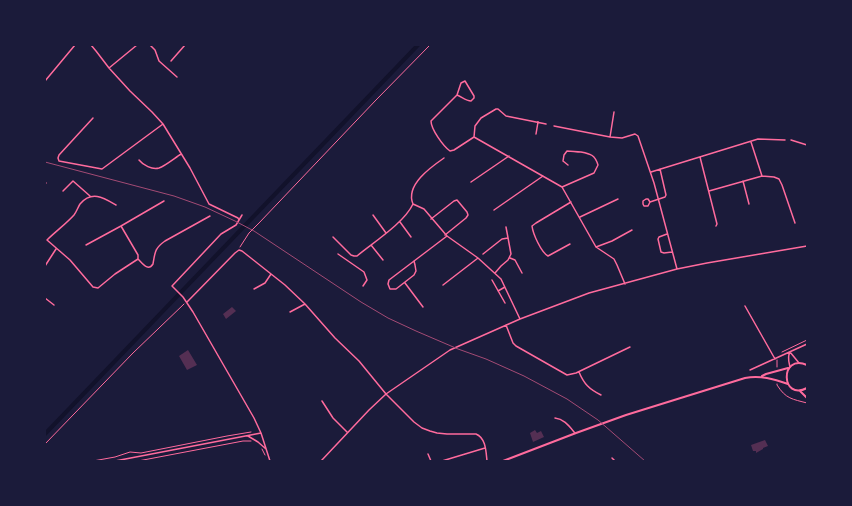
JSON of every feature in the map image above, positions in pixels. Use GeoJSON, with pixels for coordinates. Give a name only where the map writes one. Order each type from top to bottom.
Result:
{"type":"FeatureCollection","features":[{"type":"Feature","properties":{"kind":"main road"},"geometry":{"type":"LineString","coordinates":[[503,461],[626,415],[736,380],[777,372],[794,364],[799,363],[807,365]]}},
{"type":"Feature","properties":{"kind":"main road"},"geometry":{"type":"LineString","coordinates":[[788,384],[786,378],[787,371],[790,367]]}},
{"type":"Feature","properties":{"kind":"main road"},"geometry":{"type":"LineString","coordinates":[[761,376],[788,384],[792,388],[800,391],[807,398]]}},
{"type":"Feature","properties":{"kind":"main road"},"geometry":{"type":"LineString","coordinates":[[800,391],[807,388]]}},
{"type":"Feature","properties":{"kind":"street"},"geometry":{"type":"LineString","coordinates":[[45,81],[75,45]]}},
{"type":"Feature","properties":{"kind":"street"},"geometry":{"type":"LineString","coordinates":[[90,45],[130,91],[163,124],[190,168],[209,204],[238,218],[239,220]]}},
{"type":"Feature","properties":{"kind":"street"},"geometry":{"type":"LineString","coordinates":[[109,68],[137,45]]}},
{"type":"Feature","properties":{"kind":"street"},"geometry":{"type":"LineString","coordinates":[[150,45],[155,50],[160,60],[177,76]]}},
{"type":"Feature","properties":{"kind":"street"},"geometry":{"type":"LineString","coordinates":[[171,61],[185,45]]}},
{"type":"Feature","properties":{"kind":"street"},"geometry":{"type":"LineString","coordinates":[[457,95],[468,101],[471,101],[474,98],[465,81],[461,83],[457,95],[431,120],[431,124],[446,149],[450,151],[474,137]]}},
{"type":"Feature","properties":{"kind":"street"},"geometry":{"type":"LineString","coordinates":[[474,137],[475,126],[481,118],[496,109],[506,116],[546,124]]}},
{"type":"Feature","properties":{"kind":"street"},"geometry":{"type":"LineString","coordinates":[[610,137],[614,112]]}},
{"type":"Feature","properties":{"kind":"street"},"geometry":{"type":"LineString","coordinates":[[92,118],[59,155],[58,158],[60,161],[102,169],[163,124]]}},
{"type":"Feature","properties":{"kind":"street"},"geometry":{"type":"LineString","coordinates":[[536,134],[538,122]]}},
{"type":"Feature","properties":{"kind":"street"},"geometry":{"type":"LineString","coordinates":[[554,126],[610,137],[622,138],[636,134],[638,136],[650,172],[677,269]]}},
{"type":"Feature","properties":{"kind":"street"},"geometry":{"type":"LineString","coordinates":[[474,137],[562,187],[596,247],[614,259],[625,284]]}},
{"type":"Feature","properties":{"kind":"street"},"geometry":{"type":"LineString","coordinates":[[650,172],[758,139],[785,140]]}},
{"type":"Feature","properties":{"kind":"street"},"geometry":{"type":"LineString","coordinates":[[791,140],[807,145]]}},
{"type":"Feature","properties":{"kind":"street"},"geometry":{"type":"LineString","coordinates":[[751,141],[762,176]]}},
{"type":"Feature","properties":{"kind":"street"},"geometry":{"type":"LineString","coordinates":[[562,187],[594,173],[598,165],[596,160],[590,154],[567,151],[563,160],[568,165]]}},
{"type":"Feature","properties":{"kind":"street"},"geometry":{"type":"LineString","coordinates":[[139,160],[141,163],[150,167],[160,168],[181,154]]}},
{"type":"Feature","properties":{"kind":"street"},"geometry":{"type":"LineString","coordinates":[[471,182],[509,156]]}},
{"type":"Feature","properties":{"kind":"street"},"geometry":{"type":"LineString","coordinates":[[700,157],[717,224],[716,226]]}},
{"type":"Feature","properties":{"kind":"street"},"geometry":{"type":"LineString","coordinates":[[333,236],[351,255],[357,256],[400,222],[413,204],[413,191],[417,183],[430,168],[444,158]]}},
{"type":"Feature","properties":{"kind":"street"},"geometry":{"type":"LineString","coordinates":[[650,202],[665,197],[666,195],[660,169]]}},
{"type":"Feature","properties":{"kind":"street"},"geometry":{"type":"LineString","coordinates":[[494,210],[543,176]]}},
{"type":"Feature","properties":{"kind":"street"},"geometry":{"type":"LineString","coordinates":[[709,191],[762,176],[779,179],[796,223]]}},
{"type":"Feature","properties":{"kind":"street"},"geometry":{"type":"LineString","coordinates":[[63,191],[73,182],[90,196]]}},
{"type":"Feature","properties":{"kind":"street"},"geometry":{"type":"LineString","coordinates":[[743,182],[749,204]]}},
{"type":"Feature","properties":{"kind":"street"},"geometry":{"type":"LineString","coordinates":[[116,205],[104,198],[90,196],[80,204],[74,214],[46,240],[70,260],[93,287],[98,288],[115,274],[138,259]]}},
{"type":"Feature","properties":{"kind":"street"},"geometry":{"type":"LineString","coordinates":[[580,217],[618,199]]}},
{"type":"Feature","properties":{"kind":"street"},"geometry":{"type":"LineString","coordinates":[[414,261],[416,271],[414,276],[396,289],[390,289],[388,284],[389,280],[446,235],[468,215],[457,200],[452,202],[431,219]]}},
{"type":"Feature","properties":{"kind":"street"},"geometry":{"type":"LineString","coordinates":[[86,245],[164,201]]}},
{"type":"Feature","properties":{"kind":"street"},"geometry":{"type":"LineString","coordinates":[[570,244],[548,256],[544,254],[532,226],[571,202]]}},
{"type":"Feature","properties":{"kind":"street"},"geometry":{"type":"LineString","coordinates":[[413,204],[424,209],[446,235],[478,258],[501,279],[520,319]]}},
{"type":"Feature","properties":{"kind":"street"},"geometry":{"type":"LineString","coordinates":[[242,215],[236,225],[221,234],[172,286],[183,297],[254,418],[261,433],[270,461]]}},
{"type":"Feature","properties":{"kind":"street"},"geometry":{"type":"LineString","coordinates":[[373,215],[386,233]]}},
{"type":"Feature","properties":{"kind":"street"},"geometry":{"type":"LineString","coordinates":[[121,226],[138,255],[138,259],[147,268],[150,268],[153,264],[156,248],[160,244],[210,216]]}},
{"type":"Feature","properties":{"kind":"street"},"geometry":{"type":"LineString","coordinates":[[400,222],[411,237]]}},
{"type":"Feature","properties":{"kind":"street"},"geometry":{"type":"LineString","coordinates":[[495,273],[510,258],[511,254],[506,227]]}},
{"type":"Feature","properties":{"kind":"street"},"geometry":{"type":"LineString","coordinates":[[596,247],[612,241],[632,230]]}},
{"type":"Feature","properties":{"kind":"street"},"geometry":{"type":"LineString","coordinates":[[667,234],[659,237],[658,239],[661,252],[664,254],[672,252]]}},
{"type":"Feature","properties":{"kind":"street"},"geometry":{"type":"LineString","coordinates":[[483,254],[502,239],[508,238]]}},
{"type":"Feature","properties":{"kind":"street"},"geometry":{"type":"LineString","coordinates":[[371,245],[383,260]]}},
{"type":"Feature","properties":{"kind":"street"},"geometry":{"type":"LineString","coordinates":[[321,461],[347,432],[386,394],[450,350],[506,325],[589,293],[677,269],[807,246]]}},
{"type":"Feature","properties":{"kind":"street"},"geometry":{"type":"LineString","coordinates":[[45,266],[56,249]]}},
{"type":"Feature","properties":{"kind":"street"},"geometry":{"type":"LineString","coordinates":[[186,303],[235,252],[239,250],[248,255],[285,285],[305,304],[335,338],[359,361],[386,394],[414,422],[422,428],[437,433],[480,435],[485,448],[487,461]]}},
{"type":"Feature","properties":{"kind":"street"},"geometry":{"type":"LineString","coordinates":[[338,254],[364,272],[367,280],[363,286]]}},
{"type":"Feature","properties":{"kind":"street"},"geometry":{"type":"LineString","coordinates":[[347,261],[351,255]]}},
{"type":"Feature","properties":{"kind":"street"},"geometry":{"type":"LineString","coordinates":[[443,285],[478,258]]}},
{"type":"Feature","properties":{"kind":"street"},"geometry":{"type":"LineString","coordinates":[[510,258],[515,260],[522,273]]}},
{"type":"Feature","properties":{"kind":"street"},"geometry":{"type":"LineString","coordinates":[[254,289],[265,283],[270,274]]}},
{"type":"Feature","properties":{"kind":"street"},"geometry":{"type":"LineString","coordinates":[[492,280],[504,303]]}},
{"type":"Feature","properties":{"kind":"street"},"geometry":{"type":"LineString","coordinates":[[404,283],[422,307]]}},
{"type":"Feature","properties":{"kind":"street"},"geometry":{"type":"LineString","coordinates":[[498,291],[505,287]]}},
{"type":"Feature","properties":{"kind":"street"},"geometry":{"type":"LineString","coordinates":[[45,298],[54,305]]}},
{"type":"Feature","properties":{"kind":"street"},"geometry":{"type":"LineString","coordinates":[[290,312],[305,304]]}},
{"type":"Feature","properties":{"kind":"street"},"geometry":{"type":"LineString","coordinates":[[745,306],[776,360]]}},
{"type":"Feature","properties":{"kind":"street"},"geometry":{"type":"LineString","coordinates":[[506,325],[513,343],[516,346],[567,375],[579,372],[630,347]]}},
{"type":"Feature","properties":{"kind":"street"},"geometry":{"type":"LineString","coordinates":[[750,370],[776,360],[807,344]]}},
{"type":"Feature","properties":{"kind":"street"},"geometry":{"type":"LineString","coordinates":[[790,352],[799,363]]}},
{"type":"Feature","properties":{"kind":"street"},"geometry":{"type":"LineString","coordinates":[[790,352],[788,355],[790,367]]}},
{"type":"Feature","properties":{"kind":"street"},"geometry":{"type":"LineString","coordinates":[[579,372],[585,384],[601,395]]}},
{"type":"Feature","properties":{"kind":"street"},"geometry":{"type":"LineString","coordinates":[[322,401],[333,418],[347,432]]}},
{"type":"Feature","properties":{"kind":"street"},"geometry":{"type":"LineString","coordinates":[[555,418],[564,421],[576,433]]}},
{"type":"Feature","properties":{"kind":"street"},"geometry":{"type":"LineString","coordinates":[[115,461],[261,433]]}},
{"type":"Feature","properties":{"kind":"street"},"geometry":{"type":"LineString","coordinates":[[247,436],[258,442],[266,449]]}},
{"type":"Feature","properties":{"kind":"street"},"geometry":{"type":"LineString","coordinates":[[442,461],[485,448]]}},
{"type":"Feature","properties":{"kind":"street"},"geometry":{"type":"LineString","coordinates":[[428,454],[431,461]]}},
{"type":"Feature","properties":{"kind":"path"},"geometry":{"type":"LineString","coordinates":[[239,250],[249,233],[430,45]]}},
{"type":"Feature","properties":{"kind":"path"},"geometry":{"type":"LineString","coordinates":[[45,444],[133,353],[186,303]]}},
{"type":"Feature","properties":{"kind":"path"},"geometry":{"type":"LineString","coordinates":[[780,354],[785,350],[807,340]]}},
{"type":"Feature","properties":{"kind":"path"},"geometry":{"type":"LineString","coordinates":[[776,360],[777,369]]}},
{"type":"Feature","properties":{"kind":"path"},"geometry":{"type":"LineString","coordinates":[[778,382],[777,385],[790,399],[807,403]]}},
{"type":"Feature","properties":{"kind":"path"},"geometry":{"type":"LineString","coordinates":[[93,461],[115,457],[130,452],[141,453],[250,432]]}},
{"type":"Feature","properties":{"kind":"path"},"geometry":{"type":"LineString","coordinates":[[138,461],[243,441],[253,442]]}},
{"type":"Feature","properties":{"kind":"path"},"geometry":{"type":"LineString","coordinates":[[261,448],[266,456]]}},
{"type":"Feature","properties":{"kind":"building"},"geometry":{"type":"Polygon","coordinates":[[[232,307],[236,311],[226,319],[223,314],[232,307]]]}},
{"type":"Feature","properties":{"kind":"building"},"geometry":{"type":"Polygon","coordinates":[[[188,350],[197,365],[187,370],[179,356],[188,350]]]}},
{"type":"Feature","properties":{"kind":"building"},"geometry":{"type":"Polygon","coordinates":[[[535,430],[537,433],[541,431],[544,437],[533,442],[530,433],[535,430]]]}},
{"type":"Feature","properties":{"kind":"building"},"geometry":{"type":"Polygon","coordinates":[[[765,440],[768,446],[756,453],[756,451],[753,451],[751,445],[765,440]]]}},
{"type":"Feature","properties":{"kind":"waterway"},"geometry":{"type":"LineString","coordinates":[[45,434],[418,45]]}},
{"type":"Feature","properties":{"kind":"railway"},"geometry":{"type":"LineString","coordinates":[[45,162],[174,196],[205,207],[235,221],[254,231],[361,302],[388,318],[524,376],[567,399],[598,420],[645,461]]}}]}
